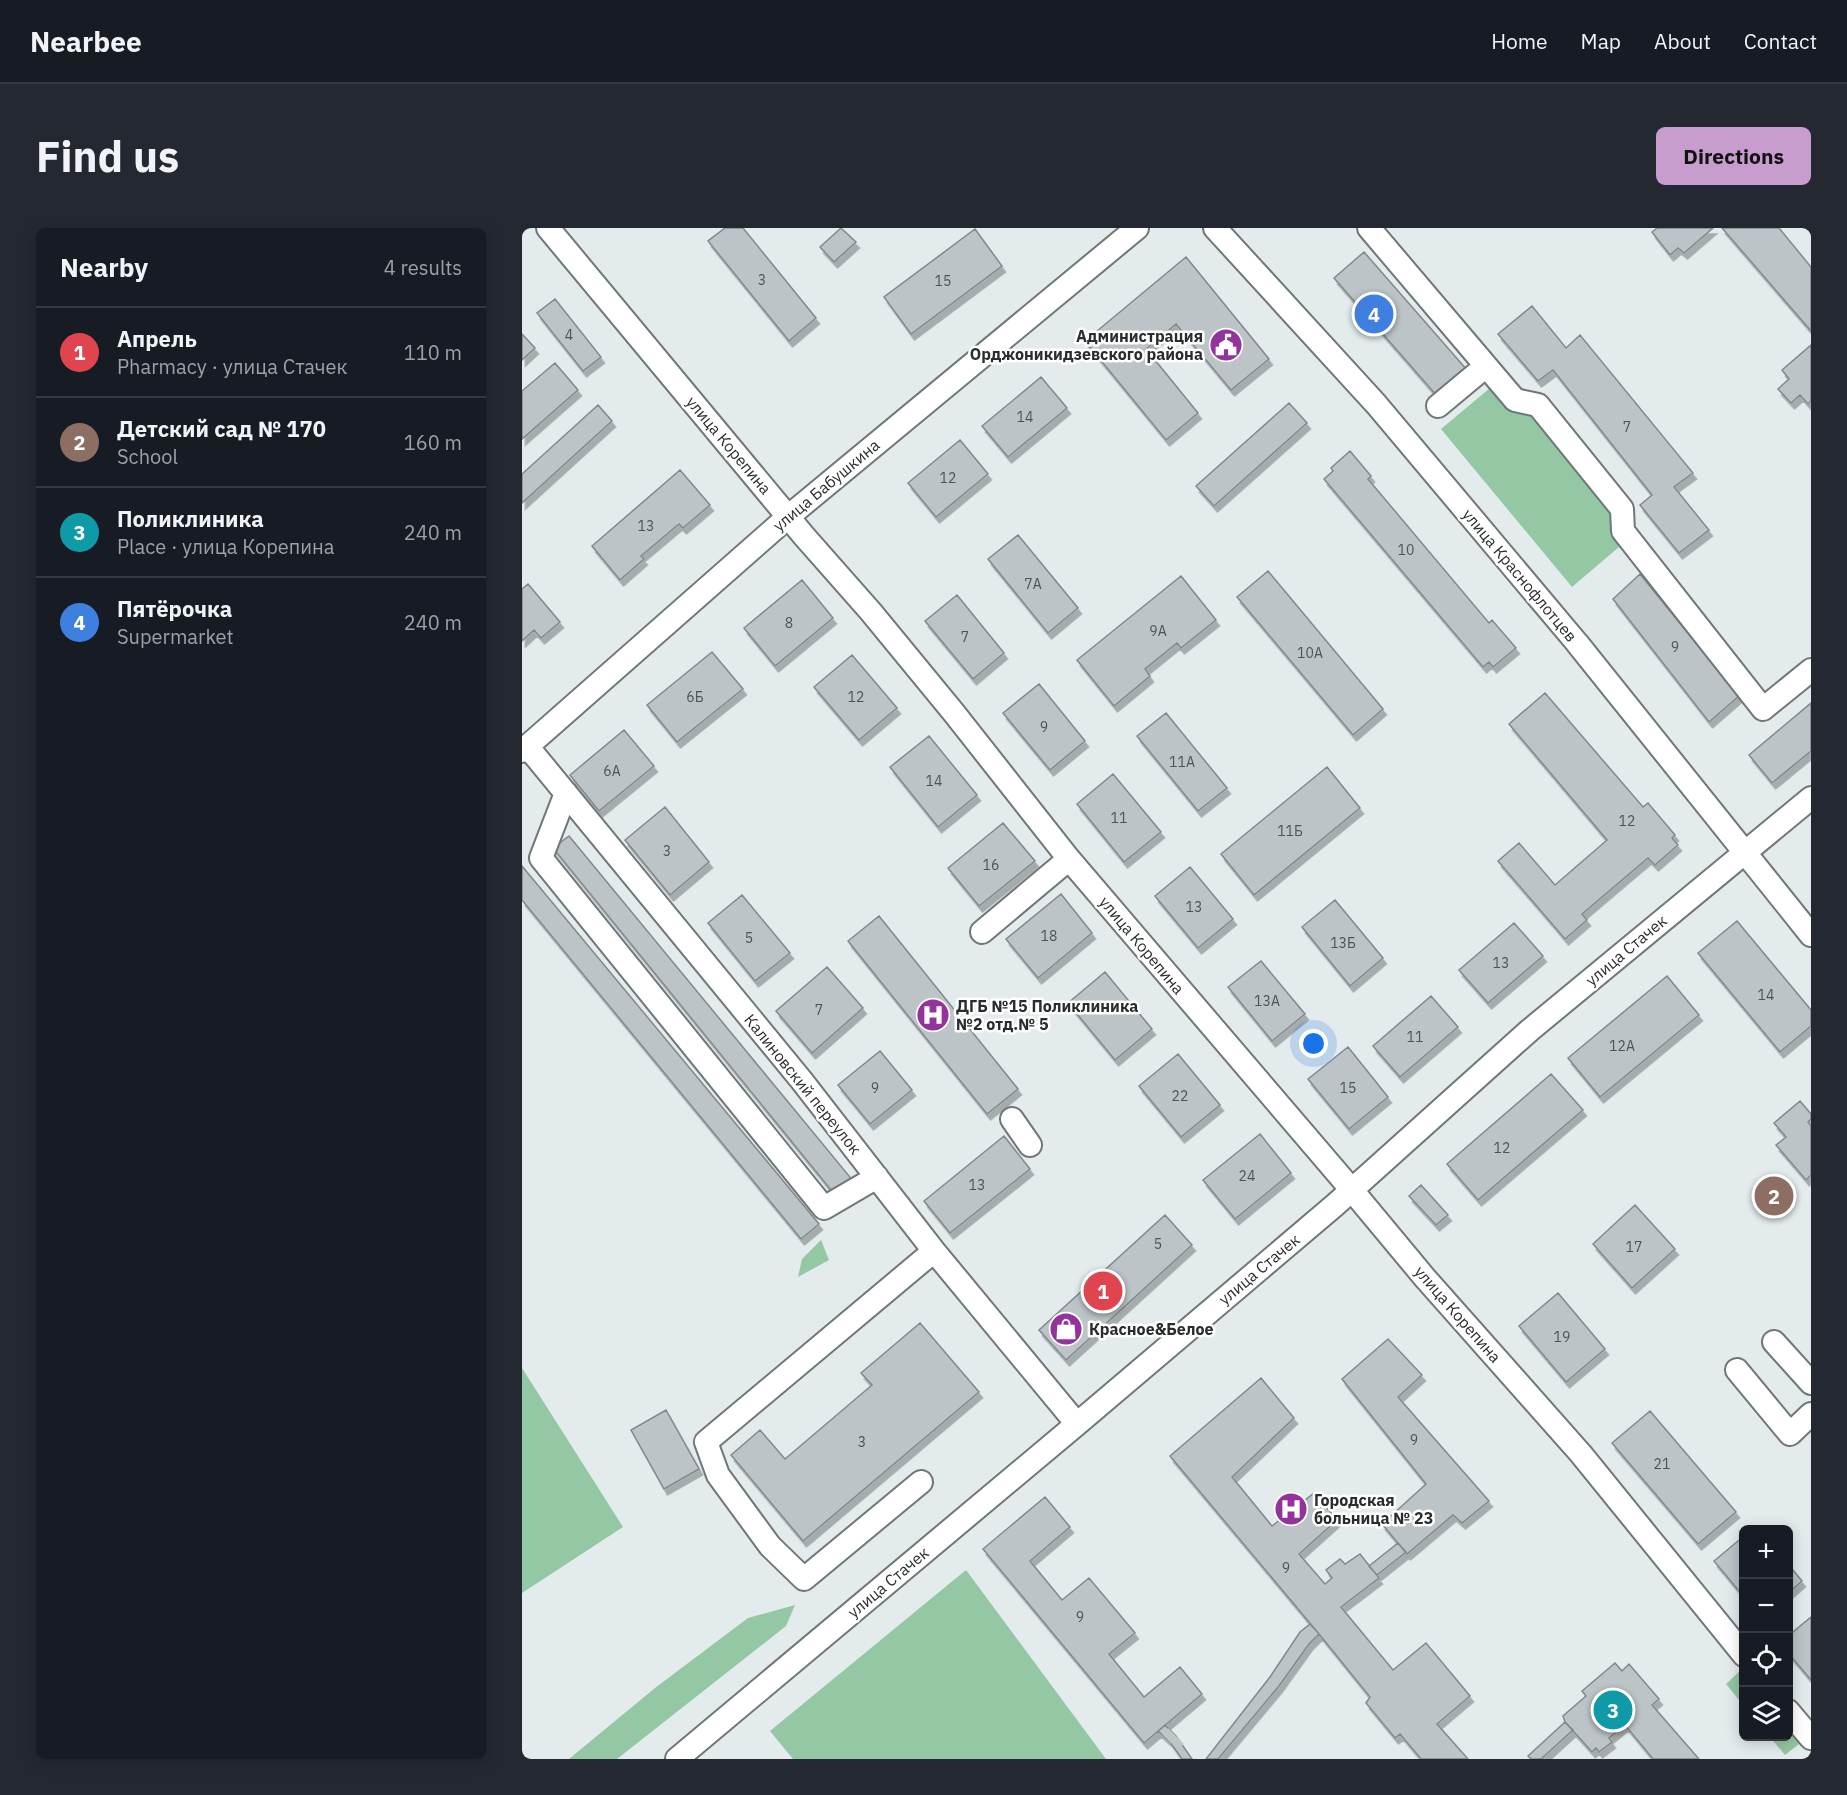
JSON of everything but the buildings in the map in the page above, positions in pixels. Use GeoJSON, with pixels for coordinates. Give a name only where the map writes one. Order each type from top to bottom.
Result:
{"type":"FeatureCollection","features":[{"type":"Feature","properties":{"kind":"street","name":"улица Корепина"},"geometry":{"type":"LineString","coordinates":[[548,228],[954,713],[1069,859],[1352,1189],[1425,1278],[1581,1454],[1739,1650]]}},
{"type":"Feature","properties":{"kind":"street","name":"улица Бабушкина"},"geometry":{"type":"LineString","coordinates":[[525,748],[789,516],[1137,228]]}},
{"type":"Feature","properties":{"kind":"street","name":"улица Краснофлотцев"},"geometry":{"type":"LineString","coordinates":[[1215,228],[1391,422],[1577,643],[1811,935]]}},
{"type":"Feature","properties":{"kind":"street"},"geometry":{"type":"LineString","coordinates":[[1369,228],[1515,400],[1538,405],[1622,509],[1623,531],[1763,709],[1811,670]]}},
{"type":"Feature","properties":{"kind":"street"},"geometry":{"type":"LineString","coordinates":[[1438,406],[1486,366]]}},
{"type":"Feature","properties":{"kind":"street","name":"Калиновский переулок"},"geometry":{"type":"LineString","coordinates":[[525,748],[566,793],[802,1081],[934,1251],[1077,1424]]}},
{"type":"Feature","properties":{"kind":"street"},"geometry":{"type":"LineString","coordinates":[[566,793],[541,858],[824,1208],[876,1178]]}},
{"type":"Feature","properties":{"kind":"street","name":"улица Стачек"},"geometry":{"type":"LineString","coordinates":[[677,1759],[1077,1424],[1352,1189],[1530,1030],[1811,798]]}},
{"type":"Feature","properties":{"kind":"street"},"geometry":{"type":"LineString","coordinates":[[982,932],[1069,859]]}},
{"type":"Feature","properties":{"kind":"street"},"geometry":{"type":"LineString","coordinates":[[1012,1119],[1030,1145]]}},
{"type":"Feature","properties":{"kind":"street"},"geometry":{"type":"LineString","coordinates":[[921,1482],[804,1579],[770,1546],[718,1475],[706,1442],[934,1251]]}},
{"type":"Feature","properties":{"kind":"street"},"geometry":{"type":"LineString","coordinates":[[1774,1342],[1811,1383]]}},
{"type":"Feature","properties":{"kind":"street"},"geometry":{"type":"LineString","coordinates":[[1737,1370],[1790,1434],[1811,1414]]}},
{"type":"Feature","properties":{"kind":"street"},"geometry":{"type":"LineString","coordinates":[[1793,1717],[1811,1738]]}},
{"type":"Feature","properties":{"kind":"green space"},"geometry":{"type":"Polygon","coordinates":[[[1490,388],[1513,413],[1533,414],[1611,511],[1619,547],[1572,587],[1441,429],[1490,388]]]}},
{"type":"Feature","properties":{"kind":"green space"},"geometry":{"type":"Polygon","coordinates":[[[821,1240],[829,1260],[798,1277],[802,1259],[821,1240]]]}},
{"type":"Feature","properties":{"kind":"green space"},"geometry":{"type":"Polygon","coordinates":[[[522,1368],[623,1527],[522,1593],[522,1368]]]}},
{"type":"Feature","properties":{"kind":"green space"},"geometry":{"type":"Polygon","coordinates":[[[966,1570],[1106,1759],[793,1759],[770,1731],[966,1570]]]}},
{"type":"Feature","properties":{"kind":"green space"},"geometry":{"type":"Polygon","coordinates":[[[795,1605],[786,1626],[617,1759],[569,1759],[655,1688],[748,1618],[795,1605]]]}},
{"type":"Feature","properties":{"kind":"green space"},"geometry":{"type":"Polygon","coordinates":[[[1739,1672],[1739,1700],[1726,1684],[1739,1672]]]}},
{"type":"Feature","properties":{"kind":"green space"},"geometry":{"type":"Polygon","coordinates":[[[1793,1725],[1803,1741],[1785,1755],[1773,1741],[1793,1741],[1793,1725]]]}},
{"type":"Feature","properties":{"kind":"tunnel"},"geometry":{"type":"LineString","coordinates":[[1170,1742],[1176,1736]]}},
{"type":"Feature","properties":{"kind":"place","name":"Пятёрочка"},"geometry":{"type":"Point","coordinates":[1374,314]}},
{"type":"Feature","properties":{"kind":"place","name":"Администрация Орджоникидзевского района"},"geometry":{"type":"Point","coordinates":[1226,345]}},
{"type":"Feature","properties":{"kind":"place","name":"ДГБ №15 Поликлиника №2 отд.№ 5"},"geometry":{"type":"Point","coordinates":[933,1015]}},
{"type":"Feature","properties":{"kind":"place","name":"Детский сад № 170"},"geometry":{"type":"Point","coordinates":[1774,1196]}},
{"type":"Feature","properties":{"kind":"place","name":"Апрель"},"geometry":{"type":"Point","coordinates":[1103,1291]}},
{"type":"Feature","properties":{"kind":"place","name":"Красное&Белое"},"geometry":{"type":"Point","coordinates":[1066,1329]}},
{"type":"Feature","properties":{"kind":"place","name":"Городская больница № 23"},"geometry":{"type":"Point","coordinates":[1291,1509]}},
{"type":"Feature","properties":{"kind":"place","name":"Поликлиника"},"geometry":{"type":"Point","coordinates":[1613,1710]}}]}
